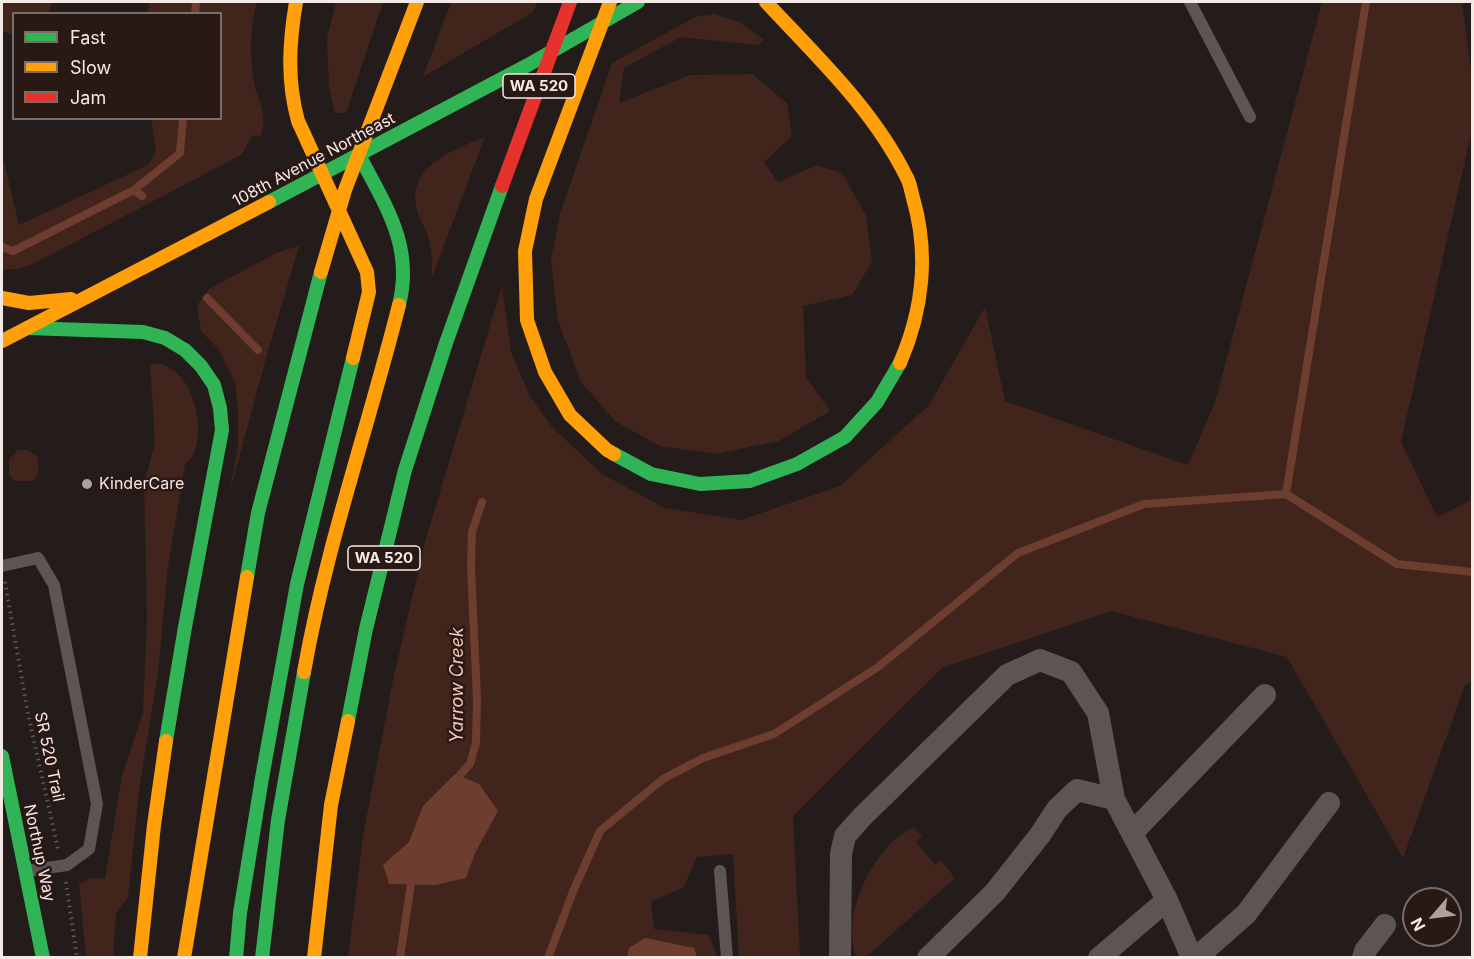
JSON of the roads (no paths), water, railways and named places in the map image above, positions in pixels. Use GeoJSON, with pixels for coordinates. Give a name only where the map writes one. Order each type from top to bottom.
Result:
{"type":"FeatureCollection","features":[{"type":"Feature","properties":{"kind":"main road"},"geometry":{"type":"LineString","coordinates":[[236,957],[240,913],[260,789],[297,584],[369,292],[367,272],[360,254],[301,132],[292,92],[289,51],[296,2]]}},
{"type":"Feature","properties":{"kind":"main road"},"geometry":{"type":"LineString","coordinates":[[184,957],[258,513],[305,328],[345,190],[417,2]]}},
{"type":"Feature","properties":{"kind":"main road","name":"WA 520"},"geometry":{"type":"LineString","coordinates":[[314,957],[331,805],[366,629],[405,470],[446,343],[570,2]]}},
{"type":"Feature","properties":{"kind":"main road"},"geometry":{"type":"LineString","coordinates":[[610,2],[536,199],[525,251],[527,320],[545,372],[570,415],[607,450],[651,474],[700,484],[750,481],[797,464],[845,437],[877,402],[901,361],[916,316],[920,293],[923,270],[920,222],[907,177],[869,115],[766,2]]}},
{"type":"Feature","properties":{"kind":"main road","name":"108th Avenue Northeast"},"geometry":{"type":"LineString","coordinates":[[2,341],[322,175],[638,2]]}},
{"type":"Feature","properties":{"kind":"main road"},"geometry":{"type":"LineString","coordinates":[[262,957],[278,820],[309,644],[341,510],[386,357],[404,276],[402,250],[395,225],[359,155]]}},
{"type":"Feature","properties":{"kind":"main road"},"geometry":{"type":"LineString","coordinates":[[2,298],[29,303],[87,298]]}},
{"type":"Feature","properties":{"kind":"main road"},"geometry":{"type":"LineString","coordinates":[[27,328],[143,332],[165,338],[185,350],[201,366],[214,385],[220,408],[222,430],[165,742],[149,862],[140,957]]}},
{"type":"Feature","properties":{"kind":"main road","name":"Northup Way"},"geometry":{"type":"LineString","coordinates":[[2,756],[43,957]]}},
{"type":"Feature","properties":{"kind":"street"},"geometry":{"type":"LineString","coordinates":[[840,957],[841,854],[845,836],[1007,675],[1040,660],[1071,672],[1098,713],[1114,799],[1167,900],[1192,957]]}},
{"type":"Feature","properties":{"kind":"street"},"geometry":{"type":"LineString","coordinates":[[1133,832],[1264,695]]}},
{"type":"Feature","properties":{"kind":"street"},"geometry":{"type":"LineString","coordinates":[[928,957],[995,892],[1040,835],[1057,809],[1077,790],[1114,799]]}},
{"type":"Feature","properties":{"kind":"street"},"geometry":{"type":"LineString","coordinates":[[1197,957],[1246,914],[1329,803]]}},
{"type":"Feature","properties":{"kind":"street"},"geometry":{"type":"LineString","coordinates":[[1099,957],[1167,900]]}},
{"type":"Feature","properties":{"kind":"street"},"geometry":{"type":"LineString","coordinates":[[1362,957],[1385,925]]}},
{"type":"Feature","properties":{"kind":"lane"},"geometry":{"type":"LineString","coordinates":[[1190,2],[1250,117]]}},
{"type":"Feature","properties":{"kind":"lane"},"geometry":{"type":"LineString","coordinates":[[2,566],[38,558],[54,585],[97,804],[89,849],[67,865],[26,871]]}},
{"type":"Feature","properties":{"kind":"lane"},"geometry":{"type":"LineString","coordinates":[[720,871],[727,957]]}},
{"type":"Feature","properties":{"kind":"waterway"},"geometry":{"type":"LineString","coordinates":[[195,12],[196,2]]}},
{"type":"Feature","properties":{"kind":"waterway"},"geometry":{"type":"LineString","coordinates":[[548,958],[574,889],[600,831],[663,779],[703,758],[774,734],[878,667],[1018,553],[1144,504],[1286,494],[1366,2]]}},
{"type":"Feature","properties":{"kind":"waterway"},"geometry":{"type":"LineString","coordinates":[[134,190],[180,153],[183,120]]}},
{"type":"Feature","properties":{"kind":"waterway","name":"Yarrow Creek"},"geometry":{"type":"LineString","coordinates":[[2,247],[13,251],[134,190],[142,196]]}},
{"type":"Feature","properties":{"kind":"waterway","name":"Yarrow Creek"},"geometry":{"type":"LineString","coordinates":[[207,298],[258,350]]}},
{"type":"Feature","properties":{"kind":"waterway"},"geometry":{"type":"LineString","coordinates":[[1286,494],[1397,564],[1472,572]]}},
{"type":"Feature","properties":{"kind":"waterway","name":"Yarrow Creek"},"geometry":{"type":"LineString","coordinates":[[453,783],[470,764],[476,743],[477,699],[471,567],[472,532],[482,502]]}},
{"type":"Feature","properties":{"kind":"waterway"},"geometry":{"type":"LineString","coordinates":[[400,958],[412,876]]}},
{"type":"Feature","properties":{"kind":"place","name":"KinderCare"},"geometry":{"type":"Point","coordinates":[87,484]}}]}
